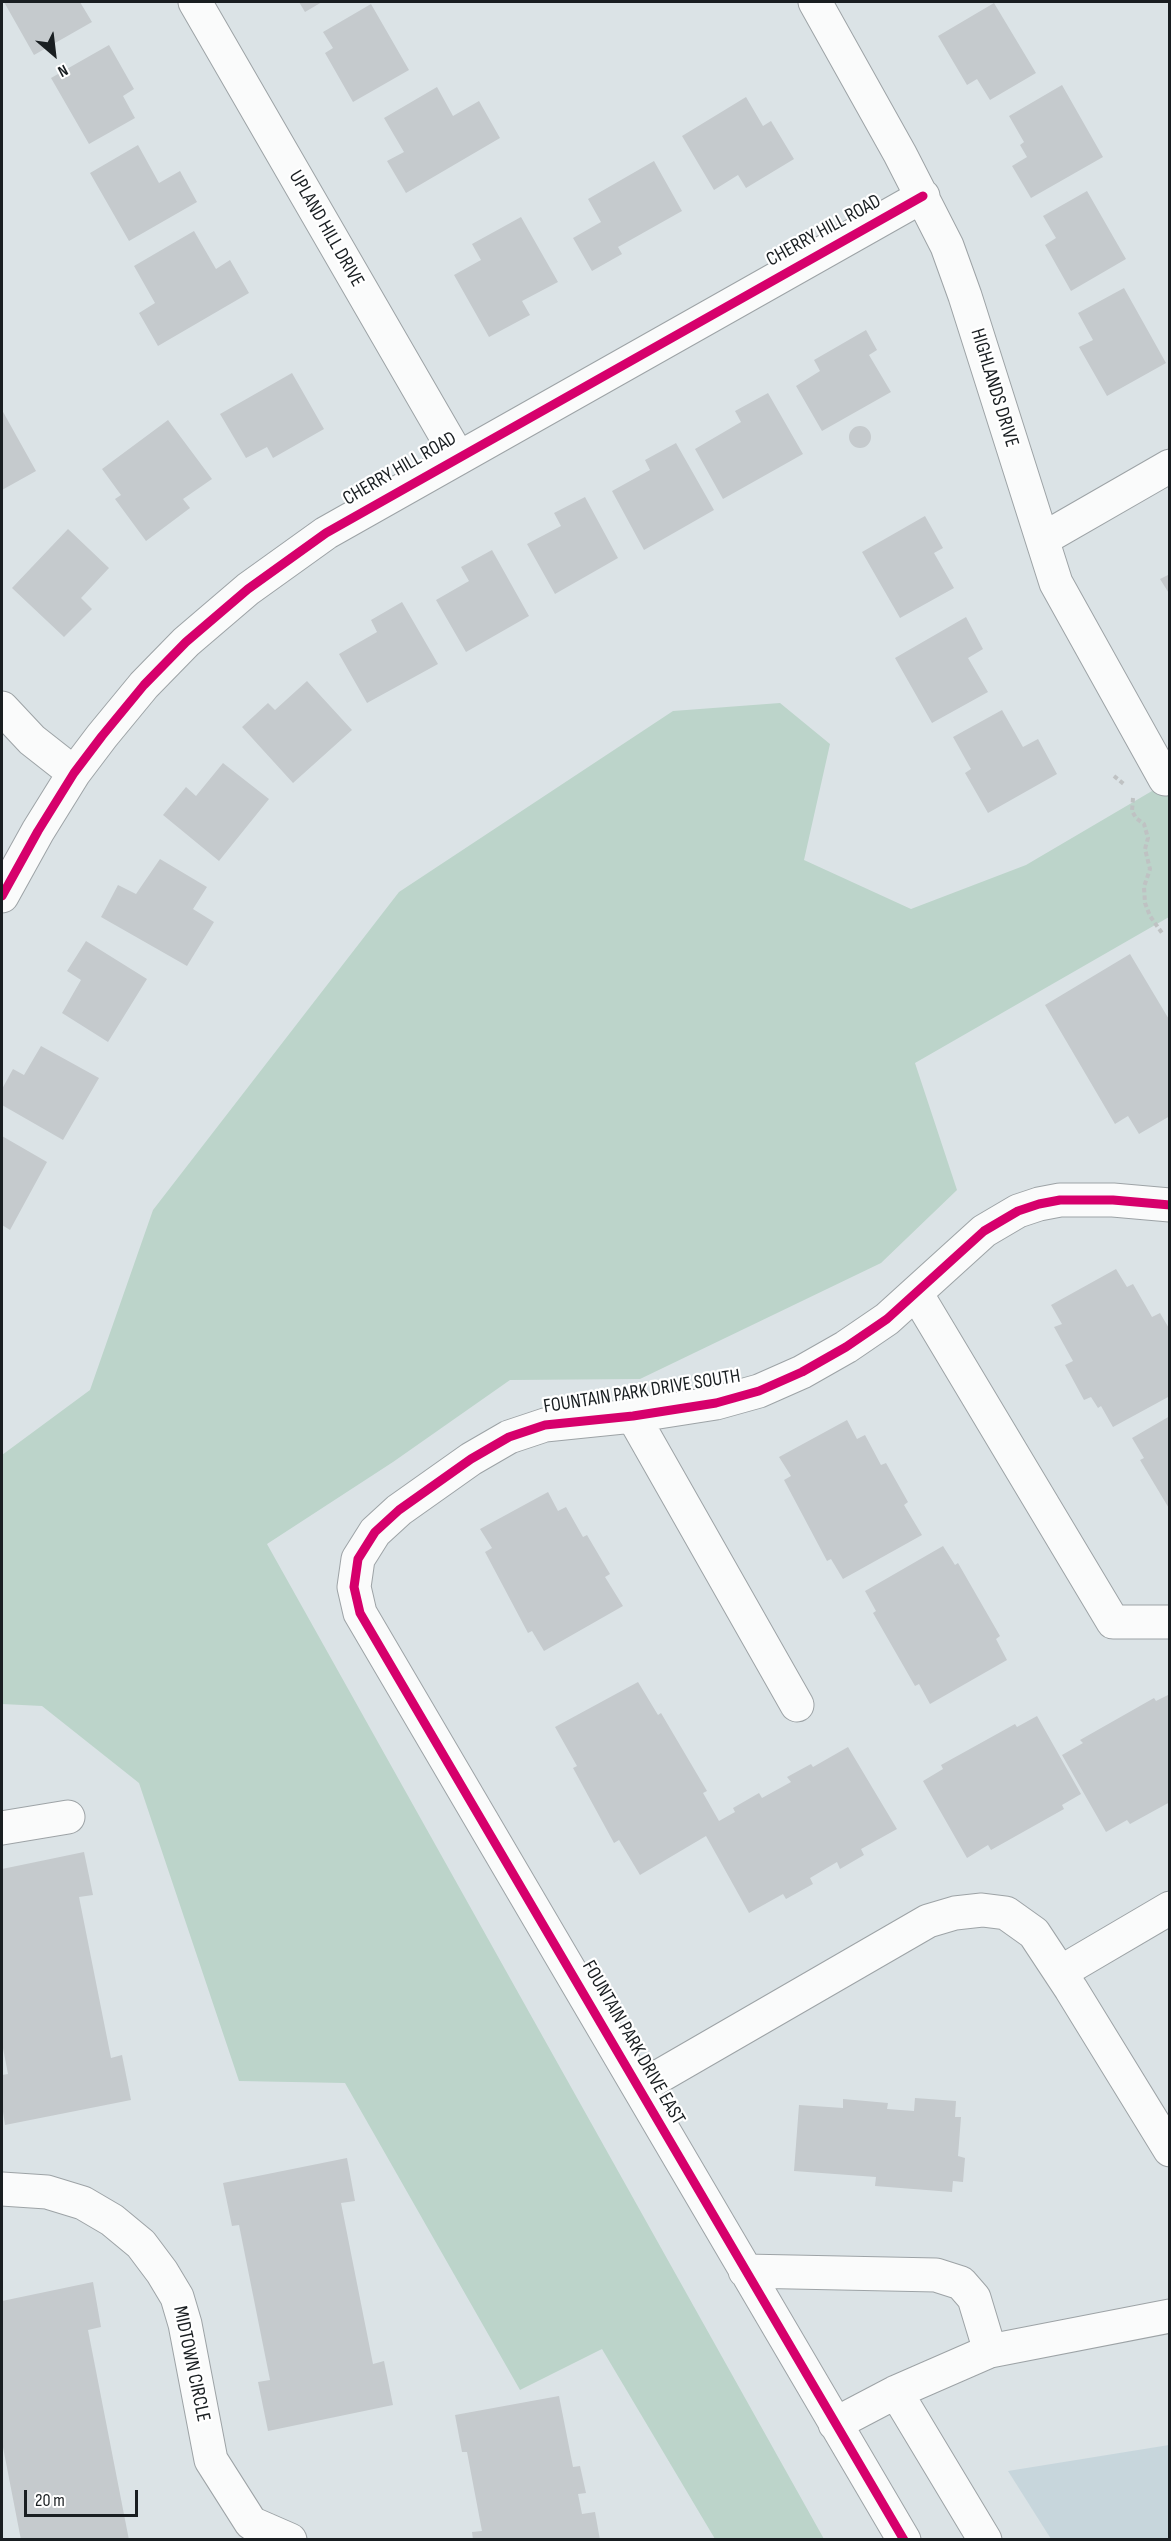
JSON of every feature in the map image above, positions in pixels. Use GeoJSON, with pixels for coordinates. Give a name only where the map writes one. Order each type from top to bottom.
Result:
{"type":"FeatureCollection","features":[{"type":"Feature","properties":{"kind":"street","name":"UPLAND HILL DRIVE"},"geometry":{"type":"LineString","coordinates":[[195,2],[458,457]]}},
{"type":"Feature","properties":{"kind":"street","name":"HIGHLANDS DRIVE"},"geometry":{"type":"LineString","coordinates":[[815,2],[923,196],[947,246],[1062,597],[1165,778]]}},
{"type":"Feature","properties":{"kind":"street","name":"CHERRY HILL ROAD"},"geometry":{"type":"LineString","coordinates":[[2,896],[74,773],[144,685],[186,642],[248,589],[326,533],[923,196]]}},
{"type":"Feature","properties":{"kind":"street"},"geometry":{"type":"LineString","coordinates":[[1043,539],[1170,466]]}},
{"type":"Feature","properties":{"kind":"street"},"geometry":{"type":"LineString","coordinates":[[2,708],[32,740],[74,773]]}},
{"type":"Feature","properties":{"kind":"street","name":"FOUNTAIN PARK DRIVE SOUTH"},"geometry":{"type":"LineString","coordinates":[[358,1559],[375,1532],[399,1510],[471,1459],[509,1437],[545,1425],[633,1416],[716,1403],[759,1391],[802,1372],[879,1325],[984,1232],[1018,1211],[1060,1200],[1113,1200],[1170,1205]]}},
{"type":"Feature","properties":{"kind":"street"},"geometry":{"type":"LineString","coordinates":[[916,1293],[1113,1622],[1170,1622]]}},
{"type":"Feature","properties":{"kind":"street"},"geometry":{"type":"LineString","coordinates":[[633,1416],[797,1705]]}},
{"type":"Feature","properties":{"kind":"street","name":"FOUNTAIN PARK DRIVE EAST"},"geometry":{"type":"LineString","coordinates":[[358,1559],[354,1587],[360,1612],[744,2271],[904,2540]]}},
{"type":"Feature","properties":{"kind":"street"},"geometry":{"type":"LineString","coordinates":[[2,1828],[68,1817]]}},
{"type":"Feature","properties":{"kind":"street"},"geometry":{"type":"LineString","coordinates":[[1060,1972],[1170,1908]]}},
{"type":"Feature","properties":{"kind":"street"},"geometry":{"type":"LineString","coordinates":[[639,2088],[928,1921],[955,1913],[982,1910],[1006,1913],[1034,1933],[1170,2150]]}},
{"type":"Feature","properties":{"kind":"street","name":"MIDTOWN CIRCLE"},"geometry":{"type":"LineString","coordinates":[[2,2189],[47,2192],[83,2203],[112,2220],[141,2244],[177,2297],[185,2324],[210,2460],[251,2523],[281,2538]]}},
{"type":"Feature","properties":{"kind":"street"},"geometry":{"type":"LineString","coordinates":[[744,2271],[936,2275],[961,2283],[974,2298],[990,2351]]}},
{"type":"Feature","properties":{"kind":"street"},"geometry":{"type":"LineString","coordinates":[[835,2424],[897,2392],[990,2351],[1170,2316]]}},
{"type":"Feature","properties":{"kind":"street"},"geometry":{"type":"LineString","coordinates":[[897,2392],[986,2540]]}},
{"type":"Feature","properties":{"kind":"path"},"geometry":{"type":"LineString","coordinates":[[1114,776],[1131,790],[1134,799],[1132,811],[1136,818],[1144,824],[1148,838],[1145,849],[1150,869],[1144,887],[1145,903],[1161,933]]}},
{"type":"Feature","properties":{"kind":"shaded area"},"geometry":{"type":"Polygon","coordinates":[[[1169,2445],[1169,2539],[1051,2539],[1008,2471],[1169,2445]]]}},
{"type":"Feature","properties":{"kind":"green space"},"geometry":{"type":"Polygon","coordinates":[[[780,703],[830,744],[804,860],[911,909],[1026,865],[1169,781],[1169,917],[915,1063],[957,1190],[881,1263],[640,1379],[510,1380],[393,1462],[267,1544],[824,2539],[715,2539],[602,2349],[520,2390],[345,2083],[239,2081],[139,1783],[42,1706],[2,1704],[2,1455],[90,1390],[153,1210],[399,892],[673,711],[780,703]]]}},
{"type":"Feature","properties":{"kind":"building"},"geometry":{"type":"Polygon","coordinates":[[[4,2],[80,2],[92,22],[34,55],[4,2]]]}},
{"type":"Feature","properties":{"kind":"building"},"geometry":{"type":"Polygon","coordinates":[[[299,2],[322,2],[305,12],[299,2]]]}},
{"type":"Feature","properties":{"kind":"building"},"geometry":{"type":"Polygon","coordinates":[[[994,3],[1036,73],[990,100],[977,79],[967,85],[938,36],[994,3]]]}},
{"type":"Feature","properties":{"kind":"building"},"geometry":{"type":"Polygon","coordinates":[[[371,4],[409,70],[353,102],[325,53],[333,48],[323,32],[371,4]]]}},
{"type":"Feature","properties":{"kind":"building"},"geometry":{"type":"Polygon","coordinates":[[[109,45],[134,89],[123,96],[135,118],[89,144],[51,78],[109,45]]]}},
{"type":"Feature","properties":{"kind":"building"},"geometry":{"type":"Polygon","coordinates":[[[1062,85],[1103,157],[1031,198],[1012,166],[1027,157],[1020,145],[1024,142],[1009,116],[1062,85]]]}},
{"type":"Feature","properties":{"kind":"building"},"geometry":{"type":"Polygon","coordinates":[[[437,87],[453,116],[479,101],[500,138],[406,193],[387,161],[404,152],[384,118],[437,87]]]}},
{"type":"Feature","properties":{"kind":"building"},"geometry":{"type":"Polygon","coordinates":[[[746,97],[763,126],[771,121],[794,159],[746,188],[738,175],[714,190],[682,136],[746,97]]]}},
{"type":"Feature","properties":{"kind":"building"},"geometry":{"type":"Polygon","coordinates":[[[138,145],[159,183],[180,171],[197,202],[129,241],[90,173],[138,145]]]}},
{"type":"Feature","properties":{"kind":"building"},"geometry":{"type":"Polygon","coordinates":[[[654,161],[682,211],[618,247],[622,254],[592,271],[573,238],[601,222],[588,199],[654,161]]]}},
{"type":"Feature","properties":{"kind":"building"},"geometry":{"type":"Polygon","coordinates":[[[1087,191],[1126,259],[1071,291],[1045,245],[1056,238],[1043,216],[1087,191]]]}},
{"type":"Feature","properties":{"kind":"building"},"geometry":{"type":"Polygon","coordinates":[[[521,217],[558,282],[522,301],[530,315],[489,337],[454,275],[481,260],[472,244],[521,217]]]}},
{"type":"Feature","properties":{"kind":"building"},"geometry":{"type":"Polygon","coordinates":[[[194,231],[216,269],[230,260],[249,293],[158,346],[139,313],[155,303],[134,266],[194,231]]]}},
{"type":"Feature","properties":{"kind":"building"},"geometry":{"type":"Polygon","coordinates":[[[1124,288],[1166,363],[1107,396],[1079,347],[1093,340],[1078,313],[1124,288]]]}},
{"type":"Feature","properties":{"kind":"building"},"geometry":{"type":"Polygon","coordinates":[[[866,330],[877,350],[869,355],[891,392],[822,431],[796,386],[820,371],[814,360],[866,330]]]}},
{"type":"Feature","properties":{"kind":"building"},"geometry":{"type":"Polygon","coordinates":[[[292,373],[324,429],[273,458],[267,447],[246,458],[220,414],[292,373]]]}},
{"type":"Feature","properties":{"kind":"building"},"geometry":{"type":"Polygon","coordinates":[[[768,393],[803,454],[723,499],[695,449],[741,422],[735,411],[768,393]]]}},
{"type":"Feature","properties":{"kind":"building"},"geometry":{"type":"Polygon","coordinates":[[[2,410],[36,471],[2,490],[2,410]]]}},
{"type":"Feature","properties":{"kind":"building"},"geometry":{"type":"Polygon","coordinates":[[[168,420],[212,479],[183,499],[190,508],[146,541],[115,499],[121,495],[102,469],[168,420]]]}},
{"type":"Feature","properties":{"kind":"building"},"geometry":{"type":"Polygon","coordinates":[[[860,426],[868,429],[871,437],[868,445],[860,448],[852,445],[849,437],[852,429],[860,426]]]}},
{"type":"Feature","properties":{"kind":"building"},"geometry":{"type":"Polygon","coordinates":[[[676,443],[714,510],[644,550],[612,491],[650,470],[645,460],[676,443]]]}},
{"type":"Feature","properties":{"kind":"building"},"geometry":{"type":"Polygon","coordinates":[[[585,497],[618,558],[555,594],[527,544],[561,526],[554,513],[585,497]]]}},
{"type":"Feature","properties":{"kind":"building"},"geometry":{"type":"Polygon","coordinates":[[[925,516],[943,548],[934,553],[954,588],[900,618],[862,552],[925,516]]]}},
{"type":"Feature","properties":{"kind":"building"},"geometry":{"type":"Polygon","coordinates":[[[68,529],[109,568],[81,598],[92,609],[64,637],[12,588],[68,529]]]}},
{"type":"Feature","properties":{"kind":"building"},"geometry":{"type":"Polygon","coordinates":[[[492,550],[529,616],[466,652],[436,600],[469,581],[461,567],[492,550]]]}},
{"type":"Feature","properties":{"kind":"building"},"geometry":{"type":"Polygon","coordinates":[[[1170,574],[1170,595],[1160,579],[1170,574]]]}},
{"type":"Feature","properties":{"kind":"building"},"geometry":{"type":"Polygon","coordinates":[[[402,602],[438,664],[367,703],[339,654],[377,632],[371,620],[402,602]]]}},
{"type":"Feature","properties":{"kind":"building"},"geometry":{"type":"Polygon","coordinates":[[[966,617],[983,649],[968,658],[988,692],[932,723],[895,658],[966,617]]]}},
{"type":"Feature","properties":{"kind":"building"},"geometry":{"type":"Polygon","coordinates":[[[307,681],[352,730],[293,783],[242,727],[268,703],[275,710],[307,681]]]}},
{"type":"Feature","properties":{"kind":"building"},"geometry":{"type":"Polygon","coordinates":[[[1002,710],[1023,747],[1038,739],[1057,774],[988,813],[965,773],[971,769],[953,737],[1002,710]]]}},
{"type":"Feature","properties":{"kind":"building"},"geometry":{"type":"Polygon","coordinates":[[[223,763],[269,799],[219,861],[163,815],[186,787],[196,796],[223,763]]]}},
{"type":"Feature","properties":{"kind":"building"},"geometry":{"type":"Polygon","coordinates":[[[160,859],[207,887],[193,909],[214,922],[187,966],[101,917],[118,885],[136,894],[160,859]]]}},
{"type":"Feature","properties":{"kind":"building"},"geometry":{"type":"Polygon","coordinates":[[[86,941],[147,979],[108,1042],[62,1013],[81,980],[67,971],[86,941]]]}},
{"type":"Feature","properties":{"kind":"building"},"geometry":{"type":"Polygon","coordinates":[[[1130,954],[1170,1021],[1170,1116],[1139,1134],[1128,1116],[1115,1124],[1045,1005],[1130,954]]]}},
{"type":"Feature","properties":{"kind":"building"},"geometry":{"type":"Polygon","coordinates":[[[41,1046],[99,1078],[63,1140],[2,1105],[2,1089],[13,1069],[24,1075],[41,1046]]]}},
{"type":"Feature","properties":{"kind":"building"},"geometry":{"type":"Polygon","coordinates":[[[2,1136],[47,1162],[10,1230],[2,1225],[2,1136]]]}},
{"type":"Feature","properties":{"kind":"building"},"geometry":{"type":"Polygon","coordinates":[[[1116,1269],[1127,1287],[1133,1284],[1152,1317],[1160,1313],[1170,1330],[1170,1396],[1113,1427],[1101,1406],[1098,1408],[1091,1397],[1084,1400],[1065,1365],[1073,1361],[1054,1327],[1062,1324],[1051,1305],[1116,1269]]]}},
{"type":"Feature","properties":{"kind":"building"},"geometry":{"type":"Polygon","coordinates":[[[1170,1416],[1170,1510],[1140,1460],[1144,1458],[1132,1438],[1170,1416]]]}},
{"type":"Feature","properties":{"kind":"building"},"geometry":{"type":"Polygon","coordinates":[[[847,1420],[857,1439],[865,1435],[881,1465],[886,1463],[908,1502],[904,1505],[922,1535],[843,1579],[831,1559],[827,1561],[784,1480],[791,1476],[779,1457],[847,1420]]]}},
{"type":"Feature","properties":{"kind":"building"},"geometry":{"type":"Polygon","coordinates":[[[548,1492],[558,1511],[566,1507],[583,1537],[587,1535],[610,1574],[605,1577],[623,1606],[544,1651],[532,1631],[528,1633],[485,1552],[492,1548],[480,1529],[548,1492]]]}},
{"type":"Feature","properties":{"kind":"building"},"geometry":{"type":"Polygon","coordinates":[[[943,1546],[955,1565],[958,1563],[1000,1636],[996,1639],[1007,1660],[930,1704],[919,1684],[915,1686],[873,1613],[876,1611],[865,1591],[943,1546]]]}},
{"type":"Feature","properties":{"kind":"building"},"geometry":{"type":"Polygon","coordinates":[[[638,1682],[658,1715],[661,1713],[707,1791],[703,1793],[719,1821],[735,1812],[733,1808],[759,1793],[762,1798],[791,1782],[787,1777],[811,1764],[813,1767],[848,1747],[897,1829],[861,1849],[864,1855],[840,1869],[837,1862],[810,1878],[813,1884],[786,1899],[783,1894],[749,1913],[706,1836],[640,1875],[619,1840],[614,1843],[573,1768],[577,1766],[555,1727],[638,1682]]]}},
{"type":"Feature","properties":{"kind":"building"},"geometry":{"type":"Polygon","coordinates":[[[1170,1694],[1170,1802],[1130,1824],[1127,1820],[1106,1832],[1062,1755],[1083,1743],[1080,1740],[1154,1698],[1156,1701],[1170,1694]]]}},
{"type":"Feature","properties":{"kind":"building"},"geometry":{"type":"Polygon","coordinates":[[[1037,1716],[1081,1794],[1062,1805],[1064,1809],[991,1850],[988,1845],[967,1858],[923,1781],[943,1769],[941,1765],[1015,1724],[1017,1727],[1037,1716]]]}},
{"type":"Feature","properties":{"kind":"building"},"geometry":{"type":"Polygon","coordinates":[[[84,1852],[93,1895],[79,1897],[111,2058],[122,2055],[131,2100],[5,2125],[2,2075],[8,2074],[2,2043],[2,1869],[84,1852]]]}},
{"type":"Feature","properties":{"kind":"building"},"geometry":{"type":"Polygon","coordinates":[[[915,2098],[956,2101],[955,2117],[961,2117],[958,2156],[965,2158],[963,2182],[953,2181],[952,2192],[875,2186],[876,2177],[794,2171],[799,2105],[843,2108],[843,2099],[888,2103],[887,2109],[914,2111],[915,2098]]]}},
{"type":"Feature","properties":{"kind":"building"},"geometry":{"type":"Polygon","coordinates":[[[347,2158],[355,2201],[341,2203],[373,2364],[384,2361],[393,2405],[268,2431],[258,2382],[270,2380],[239,2225],[232,2226],[223,2183],[347,2158]]]}},
{"type":"Feature","properties":{"kind":"building"},"geometry":{"type":"Polygon","coordinates":[[[93,2282],[101,2327],[88,2330],[129,2540],[21,2540],[2,2442],[2,2301],[93,2282]]]}},
{"type":"Feature","properties":{"kind":"building"},"geometry":{"type":"Polygon","coordinates":[[[559,2396],[573,2467],[580,2466],[586,2493],[578,2494],[582,2514],[595,2512],[600,2540],[473,2540],[472,2532],[482,2531],[467,2452],[462,2452],[455,2415],[559,2396]]]}},
{"type":"Feature","properties":{"kind":"cycle path"},"geometry":{"type":"LineString","coordinates":[[2,896],[74,773],[102,736],[144,685],[186,642],[248,589],[326,533],[923,196]]}},
{"type":"Feature","properties":{"kind":"cycle path"},"geometry":{"type":"LineString","coordinates":[[904,2540],[360,1613],[354,1587],[358,1559],[375,1532],[399,1510],[471,1459],[509,1437],[545,1425],[633,1416],[716,1403],[759,1391],[802,1372],[846,1347],[887,1319],[984,1231],[1018,1211],[1060,1200],[1113,1200],[1170,1205]]}}]}
